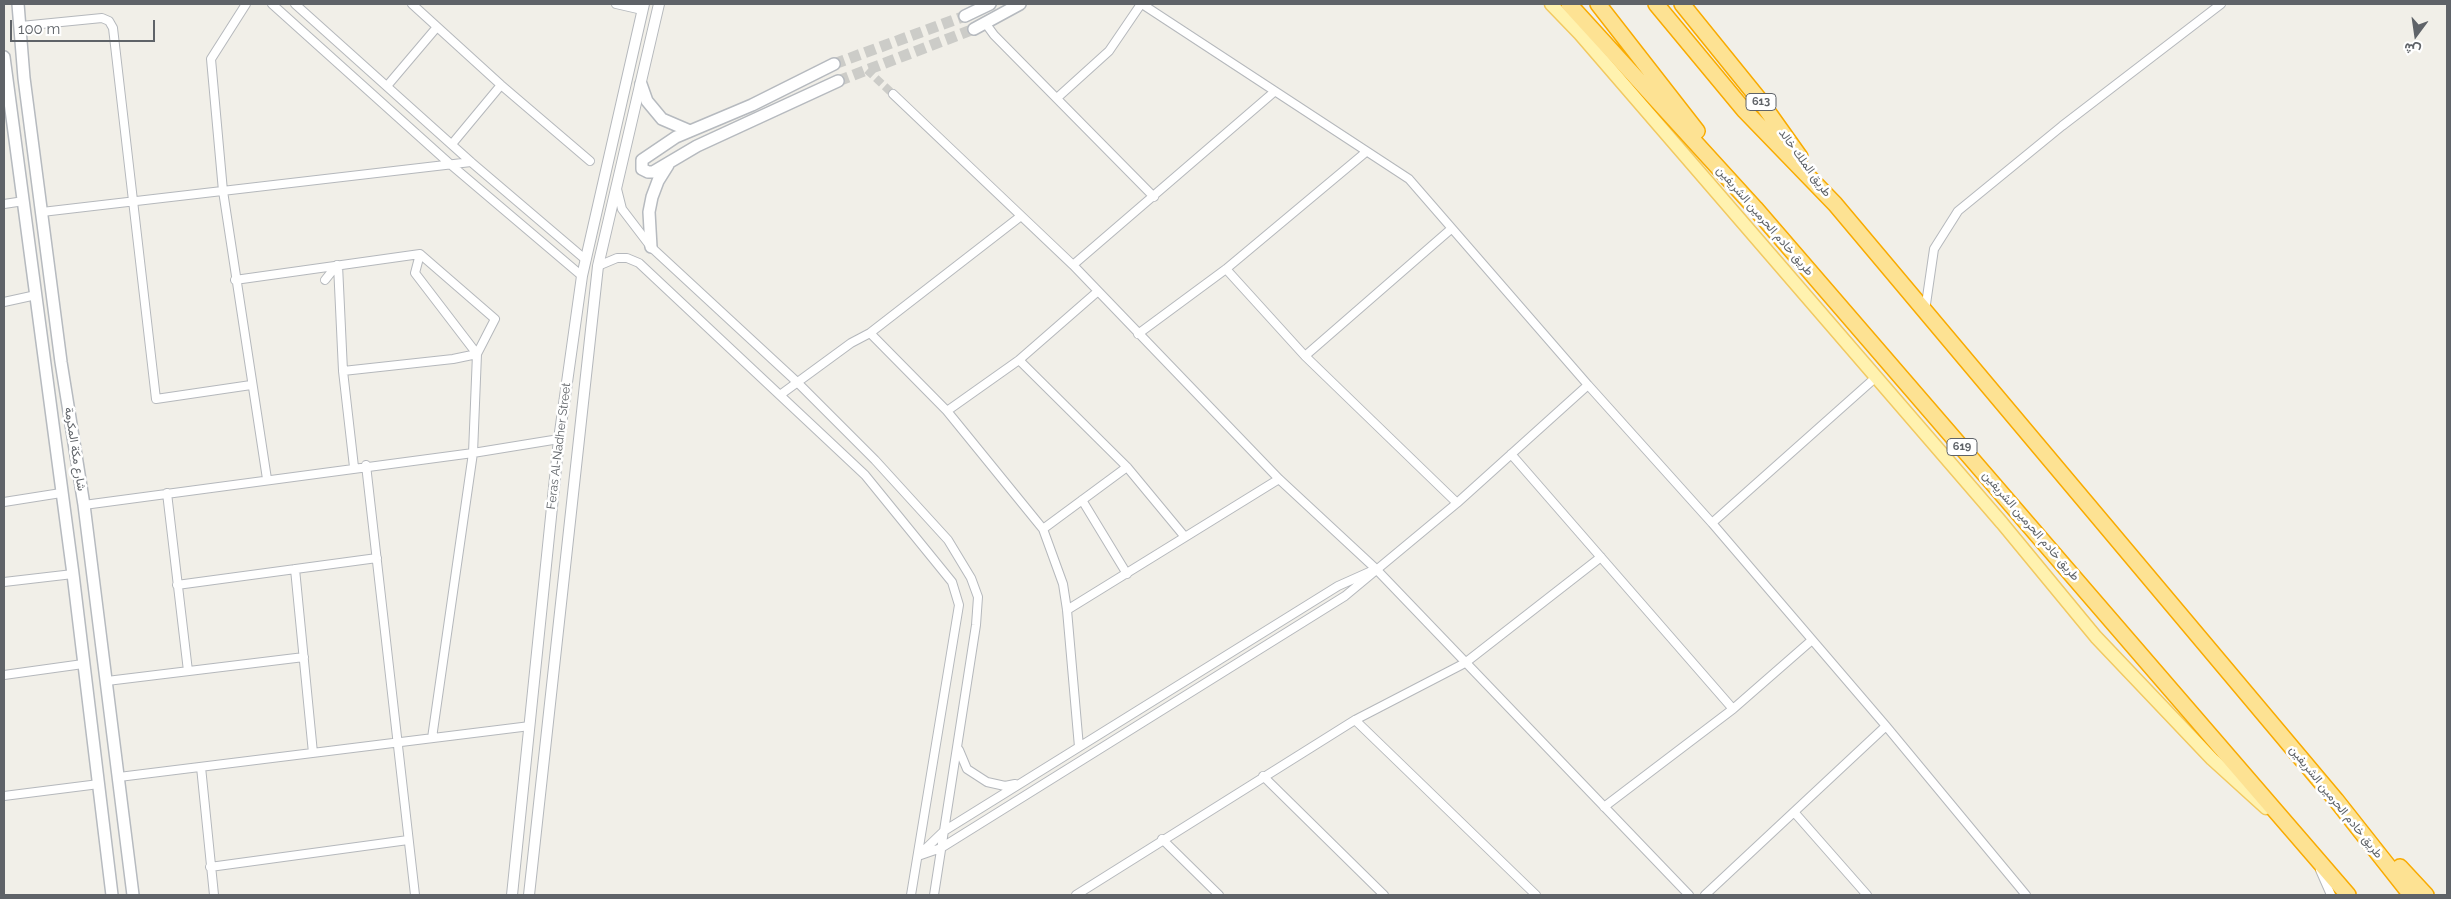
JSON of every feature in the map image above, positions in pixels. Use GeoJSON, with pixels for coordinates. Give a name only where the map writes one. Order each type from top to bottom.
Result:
{"type":"FeatureCollection","features":[{"type":"Feature","properties":{"kind":"highway","name":"طريق خادم الحرمين الشريفين"},"geometry":{"type":"LineString","coordinates":[[1569,4],[1755,208],[2310,848],[2348,895]]}},
{"type":"Feature","properties":{"kind":"highway"},"geometry":{"type":"LineString","coordinates":[[1598,4],[1755,208]]}},
{"type":"Feature","properties":{"kind":"highway","name":"طريق خادم الحرمين الشريفين"},"geometry":{"type":"LineString","coordinates":[[1656,4],[1744,110],[1834,204],[2336,800],[2411,895]]}},
{"type":"Feature","properties":{"kind":"highway","name":"طريق الملك خالد"},"geometry":{"type":"LineString","coordinates":[[1682,4],[1758,98],[1834,204]]}},
{"type":"Feature","properties":{"kind":"highway"},"geometry":{"type":"LineString","coordinates":[[2336,800],[2426,895]]}},
{"type":"Feature","properties":{"kind":"main road","name":"شارع مكة المكرمة"},"geometry":{"type":"LineString","coordinates":[[18,4],[24,78],[61,362],[84,505],[119,777],[132,895]]}},
{"type":"Feature","properties":{"kind":"main road"},"geometry":{"type":"LineString","coordinates":[[966,16],[990,4]]}},
{"type":"Feature","properties":{"kind":"main road"},"geometry":{"type":"LineString","coordinates":[[974,29],[1020,4]]}},
{"type":"Feature","properties":{"kind":"main road"},"geometry":{"type":"LineString","coordinates":[[1551,4],[1580,34],[2002,524],[2096,637],[2212,759],[2310,848]]}},
{"type":"Feature","properties":{"kind":"main road","name":"شارع مكة المكرمة"},"geometry":{"type":"LineString","coordinates":[[4,57],[73,574],[112,895]]}},
{"type":"Feature","properties":{"kind":"main road"},"geometry":{"type":"LineString","coordinates":[[834,64],[752,105],[690,131],[658,147],[642,160],[641,165],[648,172],[668,164],[697,146],[838,81]]}},
{"type":"Feature","properties":{"kind":"main road"},"geometry":{"type":"LineString","coordinates":[[641,84],[647,101],[662,119],[690,131]]}},
{"type":"Feature","properties":{"kind":"main road"},"geometry":{"type":"LineString","coordinates":[[651,247],[649,212],[652,197],[658,181],[668,164]]}},
{"type":"Feature","properties":{"kind":"street"},"geometry":{"type":"LineString","coordinates":[[246,4],[212,59],[223,191],[251,385],[267,479]]}},
{"type":"Feature","properties":{"kind":"street"},"geometry":{"type":"LineString","coordinates":[[272,4],[450,164],[582,276]]}},
{"type":"Feature","properties":{"kind":"street"},"geometry":{"type":"LineString","coordinates":[[295,4],[471,162],[586,260]]}},
{"type":"Feature","properties":{"kind":"street"},"geometry":{"type":"LineString","coordinates":[[412,4],[501,86],[590,161]]}},
{"type":"Feature","properties":{"kind":"street"},"geometry":{"type":"LineString","coordinates":[[616,4],[643,7]]}},
{"type":"Feature","properties":{"kind":"street","name":"Feras Al-Nadher Street"},"geometry":{"type":"LineString","coordinates":[[529,895],[598,266],[659,4]]}},
{"type":"Feature","properties":{"kind":"street"},"geometry":{"type":"LineString","coordinates":[[1057,98],[1109,52],[1142,4],[1409,179],[1588,385],[1712,523],[1886,726],[2026,895]]}},
{"type":"Feature","properties":{"kind":"street"},"geometry":{"type":"LineString","coordinates":[[1925,312],[1934,248],[1958,211],[2062,126],[2221,4]]}},
{"type":"Feature","properties":{"kind":"street","name":"Feras Al-Nadher Street"},"geometry":{"type":"LineString","coordinates":[[512,895],[559,439],[582,276],[643,7]]}},
{"type":"Feature","properties":{"kind":"street"},"geometry":{"type":"LineString","coordinates":[[21,26],[92,18],[109,21],[113,28],[156,399],[251,385]]}},
{"type":"Feature","properties":{"kind":"street"},"geometry":{"type":"LineString","coordinates":[[986,24],[994,35],[1154,197]]}},
{"type":"Feature","properties":{"kind":"street"},"geometry":{"type":"LineString","coordinates":[[387,86],[437,27]]}},
{"type":"Feature","properties":{"kind":"street"},"geometry":{"type":"LineString","coordinates":[[452,144],[501,86]]}},
{"type":"Feature","properties":{"kind":"street"},"geometry":{"type":"LineString","coordinates":[[1073,265],[1274,92]]}},
{"type":"Feature","properties":{"kind":"street"},"geometry":{"type":"LineString","coordinates":[[893,94],[1073,265],[1097,292],[1279,478],[1376,569],[1689,895]]}},
{"type":"Feature","properties":{"kind":"street"},"geometry":{"type":"LineString","coordinates":[[1138,334],[1226,269],[1366,152]]}},
{"type":"Feature","properties":{"kind":"street"},"geometry":{"type":"LineString","coordinates":[[42,212],[471,162]]}},
{"type":"Feature","properties":{"kind":"street"},"geometry":{"type":"LineString","coordinates":[[617,187],[622,209],[651,247],[797,382],[874,460],[948,540],[971,578],[978,597],[976,625],[934,895]]}},
{"type":"Feature","properties":{"kind":"street"},"geometry":{"type":"LineString","coordinates":[[4,204],[24,201]]}},
{"type":"Feature","properties":{"kind":"street"},"geometry":{"type":"LineString","coordinates":[[780,395],[852,342],[870,333],[1021,216]]}},
{"type":"Feature","properties":{"kind":"street"},"geometry":{"type":"LineString","coordinates":[[1305,356],[1451,229]]}},
{"type":"Feature","properties":{"kind":"street"},"geometry":{"type":"LineString","coordinates":[[235,280],[420,254],[495,319],[477,354],[473,453],[432,738]]}},
{"type":"Feature","properties":{"kind":"street"},"geometry":{"type":"LineString","coordinates":[[420,254],[415,273],[477,354]]}},
{"type":"Feature","properties":{"kind":"street"},"geometry":{"type":"LineString","coordinates":[[598,266],[617,258],[627,258],[639,263],[865,475],[952,582],[959,605],[911,895]]}},
{"type":"Feature","properties":{"kind":"street"},"geometry":{"type":"LineString","coordinates":[[325,280],[337,265]]}},
{"type":"Feature","properties":{"kind":"street"},"geometry":{"type":"LineString","coordinates":[[337,265],[343,371],[354,467]]}},
{"type":"Feature","properties":{"kind":"street"},"geometry":{"type":"LineString","coordinates":[[1226,269],[1305,356],[1457,502]]}},
{"type":"Feature","properties":{"kind":"street"},"geometry":{"type":"LineString","coordinates":[[947,411],[1019,360],[1097,292]]}},
{"type":"Feature","properties":{"kind":"street"},"geometry":{"type":"LineString","coordinates":[[4,302],[36,295]]}},
{"type":"Feature","properties":{"kind":"street"},"geometry":{"type":"LineString","coordinates":[[870,333],[947,411],[1043,529],[1062,584],[1067,610],[1079,747]]}},
{"type":"Feature","properties":{"kind":"street"},"geometry":{"type":"LineString","coordinates":[[343,371],[453,359],[477,354]]}},
{"type":"Feature","properties":{"kind":"street"},"geometry":{"type":"LineString","coordinates":[[1019,360],[1127,467],[1185,537]]}},
{"type":"Feature","properties":{"kind":"street"},"geometry":{"type":"LineString","coordinates":[[1712,523],[1875,378]]}},
{"type":"Feature","properties":{"kind":"street"},"geometry":{"type":"LineString","coordinates":[[918,856],[941,848],[1345,596],[1457,502],[1588,385]]}},
{"type":"Feature","properties":{"kind":"street"},"geometry":{"type":"LineString","coordinates":[[84,505],[354,467],[473,453],[559,439]]}},
{"type":"Feature","properties":{"kind":"street"},"geometry":{"type":"LineString","coordinates":[[1511,454],[1733,709]]}},
{"type":"Feature","properties":{"kind":"street"},"geometry":{"type":"LineString","coordinates":[[366,466],[415,895]]}},
{"type":"Feature","properties":{"kind":"street"},"geometry":{"type":"LineString","coordinates":[[1043,529],[1127,467]]}},
{"type":"Feature","properties":{"kind":"street"},"geometry":{"type":"LineString","coordinates":[[1067,610],[1279,478]]}},
{"type":"Feature","properties":{"kind":"street"},"geometry":{"type":"LineString","coordinates":[[4,502],[61,493]]}},
{"type":"Feature","properties":{"kind":"street"},"geometry":{"type":"LineString","coordinates":[[167,493],[188,671]]}},
{"type":"Feature","properties":{"kind":"street"},"geometry":{"type":"LineString","coordinates":[[1082,500],[1127,574]]}},
{"type":"Feature","properties":{"kind":"street"},"geometry":{"type":"LineString","coordinates":[[1076,895],[1162,839],[1355,720],[1465,663],[1601,557]]}},
{"type":"Feature","properties":{"kind":"street"},"geometry":{"type":"LineString","coordinates":[[178,585],[377,558]]}},
{"type":"Feature","properties":{"kind":"street"},"geometry":{"type":"LineString","coordinates":[[295,568],[313,753]]}},
{"type":"Feature","properties":{"kind":"street"},"geometry":{"type":"LineString","coordinates":[[918,856],[944,831],[1338,586],[1376,569]]}},
{"type":"Feature","properties":{"kind":"street"},"geometry":{"type":"LineString","coordinates":[[4,582],[73,574]]}},
{"type":"Feature","properties":{"kind":"street"},"geometry":{"type":"LineString","coordinates":[[1604,807],[1733,709],[1812,640]]}},
{"type":"Feature","properties":{"kind":"street"},"geometry":{"type":"LineString","coordinates":[[107,681],[304,657]]}},
{"type":"Feature","properties":{"kind":"street"},"geometry":{"type":"LineString","coordinates":[[4,675],[83,664]]}},
{"type":"Feature","properties":{"kind":"street"},"geometry":{"type":"LineString","coordinates":[[1355,720],[1536,895]]}},
{"type":"Feature","properties":{"kind":"street"},"geometry":{"type":"LineString","coordinates":[[119,777],[530,726]]}},
{"type":"Feature","properties":{"kind":"street"},"geometry":{"type":"LineString","coordinates":[[1705,895],[1886,726]]}},
{"type":"Feature","properties":{"kind":"street"},"geometry":{"type":"LineString","coordinates":[[958,742],[960,755],[967,770],[987,782],[1005,786],[1024,781]]}},
{"type":"Feature","properties":{"kind":"street"},"geometry":{"type":"LineString","coordinates":[[201,767],[214,895]]}},
{"type":"Feature","properties":{"kind":"street"},"geometry":{"type":"LineString","coordinates":[[1263,776],[1384,895]]}},
{"type":"Feature","properties":{"kind":"street"},"geometry":{"type":"LineString","coordinates":[[4,796],[99,784]]}},
{"type":"Feature","properties":{"kind":"street"},"geometry":{"type":"LineString","coordinates":[[1794,812],[1867,895]]}},
{"type":"Feature","properties":{"kind":"street"},"geometry":{"type":"LineString","coordinates":[[1162,839],[1219,895]]}},
{"type":"Feature","properties":{"kind":"street"},"geometry":{"type":"LineString","coordinates":[[210,867],[408,840]]}},
{"type":"Feature","properties":{"kind":"street"},"geometry":{"type":"LineString","coordinates":[[2310,848],[2331,895]]}},
{"type":"Feature","properties":{"kind":"tunnel"},"geometry":{"type":"LineString","coordinates":[[834,64],[965,16]]}},
{"type":"Feature","properties":{"kind":"tunnel"},"geometry":{"type":"LineString","coordinates":[[838,81],[974,29]]}},
{"type":"Feature","properties":{"kind":"tunnel"},"geometry":{"type":"LineString","coordinates":[[867,70],[893,94]]}}]}
